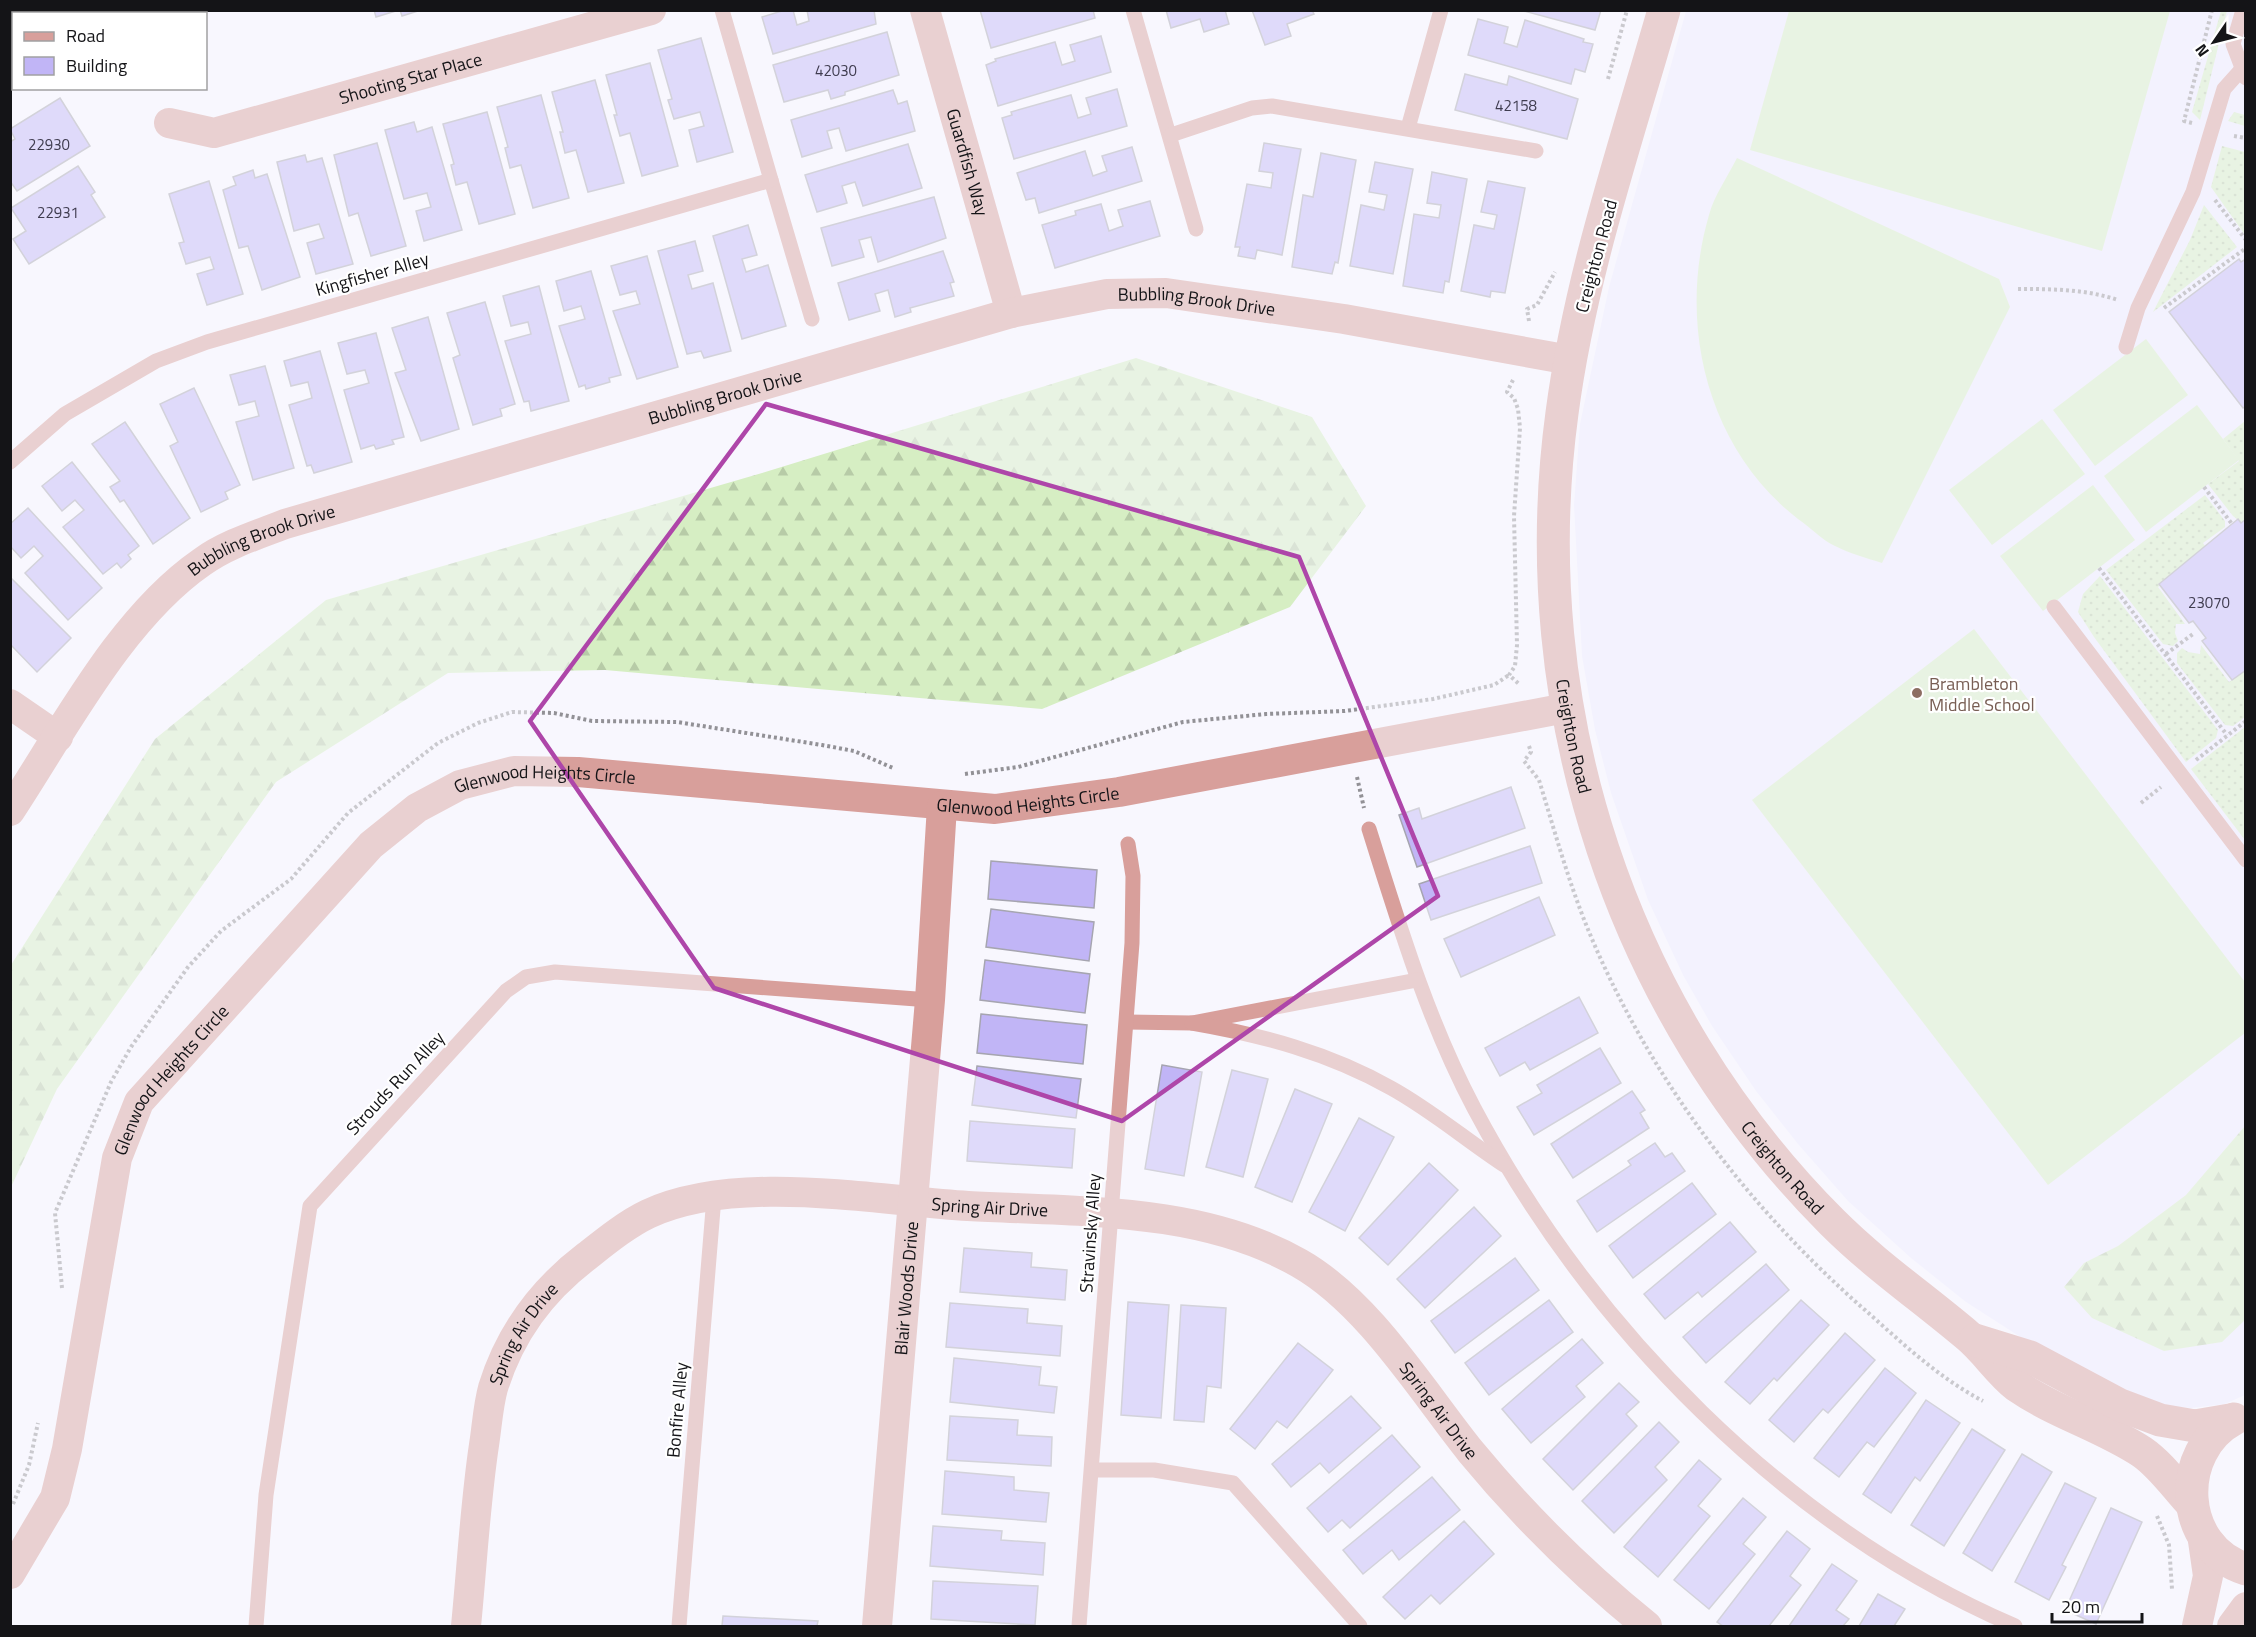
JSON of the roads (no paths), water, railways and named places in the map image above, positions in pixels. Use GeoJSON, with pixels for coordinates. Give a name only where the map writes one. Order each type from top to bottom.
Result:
{"type":"FeatureCollection","features":[{"type":"Feature","properties":{"kind":"street","name":"Shooting Star Place"},"geometry":{"type":"LineString","coordinates":[[169,123],[214,133],[651,10]]}},
{"type":"Feature","properties":{"kind":"street","name":"Guardfish Way"},"geometry":{"type":"LineString","coordinates":[[925,10],[1011,313]]}},
{"type":"Feature","properties":{"kind":"street","name":"Creighton Road"},"geometry":{"type":"LineString","coordinates":[[1664,10],[1592,267],[1570,360],[1561,417],[1554,519],[1554,616],[1566,708],[1583,790],[1605,856],[1635,930],[1683,1029],[1726,1097],[1790,1177],[1833,1223],[1897,1282],[1971,1338],[2015,1384],[2144,1454],[2191,1503]]}},
{"type":"Feature","properties":{"kind":"street","name":"Bubbling Brook Drive"},"geometry":{"type":"LineString","coordinates":[[10,811],[121,641],[172,587],[202,561],[241,541],[285,524],[1011,313],[1107,294],[1166,293],[1344,319],[1570,360]]}},
{"type":"Feature","properties":{"kind":"street"},"geometry":{"type":"LineString","coordinates":[[10,704],[58,737]]}},
{"type":"Feature","properties":{"kind":"street","name":"Glenwood Heights Circle"},"geometry":{"type":"LineString","coordinates":[[10,1574],[55,1498],[69,1438],[117,1158],[139,1102],[371,845],[417,808],[460,785],[514,771],[578,772],[995,809],[1053,802],[1566,708]]}},
{"type":"Feature","properties":{"kind":"street","name":"Blair Woods Drive"},"geometry":{"type":"LineString","coordinates":[[877,1626],[930,1000],[942,806]]}},
{"type":"Feature","properties":{"kind":"street","name":"Spring Air Drive"},"geometry":{"type":"LineString","coordinates":[[466,1626],[481,1465],[492,1393],[505,1353],[530,1310],[560,1276],[648,1214],[696,1199],[763,1193],[914,1199],[956,1205],[1111,1214],[1184,1224],[1246,1237],[1302,1264],[1342,1294],[1388,1344],[1474,1455],[1550,1539],[1647,1626]]}},
{"type":"Feature","properties":{"kind":"street","name":"Creighton Road"},"geometry":{"type":"LineString","coordinates":[[1971,1338],[2030,1357],[2120,1405],[2160,1420],[2195,1426],[2238,1417]]}},
{"type":"Feature","properties":{"kind":"street","name":"Creighton Road"},"geometry":{"type":"LineString","coordinates":[[2238,1417],[2212,1436],[2198,1456],[2191,1479],[2191,1503],[2202,1534],[2218,1553],[2246,1569]]}},
{"type":"Feature","properties":{"kind":"street"},"geometry":{"type":"LineString","coordinates":[[2200,1615],[2208,1576],[2202,1534]]}},
{"type":"Feature","properties":{"kind":"street"},"geometry":{"type":"LineString","coordinates":[[2232,1626],[2246,1606]]}},
{"type":"Feature","properties":{"kind":"lane"},"geometry":{"type":"LineString","coordinates":[[722,10],[812,319]]}},
{"type":"Feature","properties":{"kind":"lane"},"geometry":{"type":"LineString","coordinates":[[1133,10],[1171,135],[1196,229]]}},
{"type":"Feature","properties":{"kind":"lane"},"geometry":{"type":"LineString","coordinates":[[1408,128],[1441,10]]}},
{"type":"Feature","properties":{"kind":"lane"},"geometry":{"type":"LineString","coordinates":[[2126,347],[2138,308],[2172,240],[2198,177],[2224,89],[2243,74],[2233,44],[2243,10]]}},
{"type":"Feature","properties":{"kind":"lane"},"geometry":{"type":"LineString","coordinates":[[1171,135],[1252,108],[1272,106],[1536,151]]}},
{"type":"Feature","properties":{"kind":"lane","name":"Kingfisher Alley"},"geometry":{"type":"LineString","coordinates":[[10,462],[65,414],[156,361],[218,339],[771,180]]}},
{"type":"Feature","properties":{"kind":"lane"},"geometry":{"type":"LineString","coordinates":[[2054,607],[2246,860]]}},
{"type":"Feature","properties":{"kind":"lane"},"geometry":{"type":"LineString","coordinates":[[1369,829],[1417,980],[1473,1106],[1507,1167],[1548,1231],[1593,1292],[1641,1350],[1710,1419],[1809,1503],[1871,1547],[2006,1625]]}},
{"type":"Feature","properties":{"kind":"lane","name":"Stravinsky Alley"},"geometry":{"type":"LineString","coordinates":[[1079,1626],[1127,1022],[1133,876],[1128,844]]}},
{"type":"Feature","properties":{"kind":"lane","name":"Strouds Run Alley"},"geometry":{"type":"LineString","coordinates":[[256,1626],[266,1494],[310,1206],[506,991],[526,977],[555,972],[930,1000]]}},
{"type":"Feature","properties":{"kind":"lane"},"geometry":{"type":"LineString","coordinates":[[1192,1023],[1417,980]]}},
{"type":"Feature","properties":{"kind":"lane"},"geometry":{"type":"LineString","coordinates":[[1127,1022],[1192,1023],[1251,1034],[1311,1051],[1363,1073],[1419,1105],[1507,1167]]}},
{"type":"Feature","properties":{"kind":"lane","name":"Bonfire Alley"},"geometry":{"type":"LineString","coordinates":[[680,1626],[714,1197]]}},
{"type":"Feature","properties":{"kind":"lane"},"geometry":{"type":"LineString","coordinates":[[1092,1470],[1154,1470],[1233,1483],[1360,1626]]}},
{"type":"Feature","properties":{"kind":"place","name":"Brambleton Middle School"},"geometry":{"type":"Point","coordinates":[1917,693]}}]}
